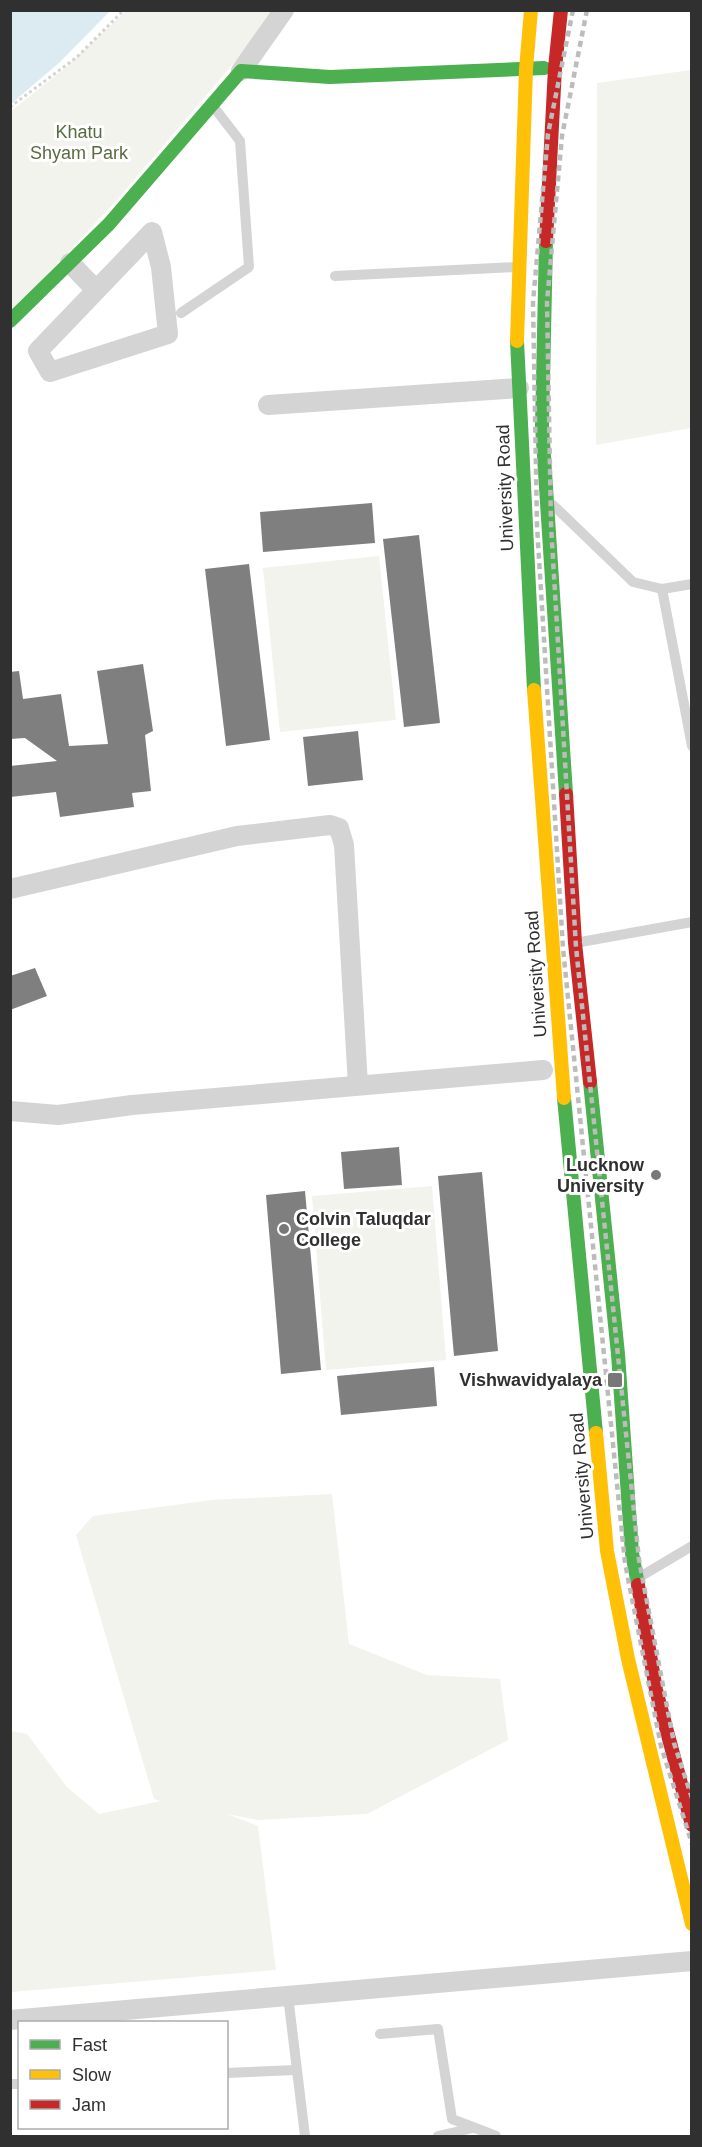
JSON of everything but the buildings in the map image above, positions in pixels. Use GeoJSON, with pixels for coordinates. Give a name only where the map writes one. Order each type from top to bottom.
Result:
{"type":"FeatureCollection","features":[{"type":"Feature","properties":{"kind":"main road","name":"University Road"},"geometry":{"type":"LineString","coordinates":[[531,10],[517,267],[519,388],[552,1069],[613,1583],[628,1659],[692,1924]]}},
{"type":"Feature","properties":{"kind":"main road"},"geometry":{"type":"LineString","coordinates":[[563,14],[555,68],[546,247],[542,426],[575,943],[618,1354],[636,1579],[656,1690],[689,1802],[692,1825]]}},
{"type":"Feature","properties":{"kind":"main road"},"geometry":{"type":"LineString","coordinates":[[10,321],[109,224],[241,71],[330,77],[555,68]]}},
{"type":"Feature","properties":{"kind":"main road"},"geometry":{"type":"LineString","coordinates":[[523,482],[544,481]]}},
{"type":"Feature","properties":{"kind":"street"},"geometry":{"type":"LineString","coordinates":[[241,71],[284,10]]}},
{"type":"Feature","properties":{"kind":"street"},"geometry":{"type":"LineString","coordinates":[[152,232],[161,267],[168,334],[50,372],[38,351],[95,289],[152,232]]}},
{"type":"Feature","properties":{"kind":"street"},"geometry":{"type":"LineString","coordinates":[[70,263],[95,289]]}},
{"type":"Feature","properties":{"kind":"street"},"geometry":{"type":"LineString","coordinates":[[268,405],[519,388]]}},
{"type":"Feature","properties":{"kind":"street"},"geometry":{"type":"LineString","coordinates":[[10,889],[237,836],[330,825],[339,828],[344,845],[358,1085]]}},
{"type":"Feature","properties":{"kind":"street"},"geometry":{"type":"LineString","coordinates":[[10,1111],[58,1114],[132,1105],[552,1069]]}},
{"type":"Feature","properties":{"kind":"street"},"geometry":{"type":"LineString","coordinates":[[10,2020],[692,1961]]}},
{"type":"Feature","properties":{"kind":"lane"},"geometry":{"type":"LineString","coordinates":[[181,313],[249,267],[240,141],[211,104]]}},
{"type":"Feature","properties":{"kind":"lane"},"geometry":{"type":"LineString","coordinates":[[335,276],[517,267]]}},
{"type":"Feature","properties":{"kind":"lane"},"geometry":{"type":"LineString","coordinates":[[545,497],[633,582],[662,589],[692,584]]}},
{"type":"Feature","properties":{"kind":"lane"},"geometry":{"type":"LineString","coordinates":[[662,589],[692,746]]}},
{"type":"Feature","properties":{"kind":"lane"},"geometry":{"type":"LineString","coordinates":[[575,943],[692,922]]}},
{"type":"Feature","properties":{"kind":"lane"},"geometry":{"type":"LineString","coordinates":[[613,1583],[636,1579],[692,1545]]}},
{"type":"Feature","properties":{"kind":"lane"},"geometry":{"type":"LineString","coordinates":[[288,1996],[305,2136]]}},
{"type":"Feature","properties":{"kind":"lane"},"geometry":{"type":"LineString","coordinates":[[380,2034],[438,2029],[452,2119],[496,2136]]}},
{"type":"Feature","properties":{"kind":"lane"},"geometry":{"type":"LineString","coordinates":[[228,2073],[296,2070]]}},
{"type":"Feature","properties":{"kind":"lane"},"geometry":{"type":"LineString","coordinates":[[438,2136],[473,2128]]}},
{"type":"Feature","properties":{"kind":"path"},"geometry":{"type":"LineString","coordinates":[[10,107],[76,57],[124,10]]}},
{"type":"Feature","properties":{"kind":"green space","name":"Khatu Shyam Park"},"geometry":{"type":"Polygon","coordinates":[[[126,11],[277,12],[117,200],[11,313],[11,111],[65,68],[126,11]]]}},
{"type":"Feature","properties":{"kind":"green space"},"geometry":{"type":"Polygon","coordinates":[[[691,70],[691,428],[596,445],[597,83],[691,70]]]}},
{"type":"Feature","properties":{"kind":"green space"},"geometry":{"type":"Polygon","coordinates":[[[379,556],[396,720],[280,732],[263,568],[379,556]]]}},
{"type":"Feature","properties":{"kind":"green space"},"geometry":{"type":"Polygon","coordinates":[[[432,1186],[446,1360],[326,1370],[312,1196],[432,1186]]]}},
{"type":"Feature","properties":{"kind":"green space"},"geometry":{"type":"Polygon","coordinates":[[[332,1494],[349,1644],[427,1675],[500,1679],[508,1740],[367,1814],[257,1820],[227,1814],[258,1826],[276,1970],[11,1992],[11,1731],[27,1734],[67,1787],[99,1814],[161,1801],[154,1799],[76,1535],[93,1516],[212,1500],[332,1494]]]}},
{"type":"Feature","properties":{"kind":"shaded area"},"geometry":{"type":"Polygon","coordinates":[[[11,10],[110,11],[60,62],[12,103],[11,10]]]}},
{"type":"Feature","properties":{"kind":"railway"},"geometry":{"type":"LineString","coordinates":[[573,10],[548,134],[533,302],[537,526],[563,948],[625,1563],[661,1746],[692,1844]]}},
{"type":"Feature","properties":{"kind":"railway"},"geometry":{"type":"LineString","coordinates":[[587,10],[562,136],[547,302],[551,525],[576,947],[639,1560],[674,1743],[692,1798]]}},
{"type":"Feature","properties":{"kind":"traffic: fast"},"geometry":{"type":"LineString","coordinates":[[10,321],[109,224],[241,71],[330,77],[544,68]]}},
{"type":"Feature","properties":{"kind":"traffic: fast"},"geometry":{"type":"LineString","coordinates":[[546,241],[542,426],[566,794]]}},
{"type":"Feature","properties":{"kind":"traffic: fast"},"geometry":{"type":"LineString","coordinates":[[517,341],[534,690]]}},
{"type":"Feature","properties":{"kind":"traffic: fast"},"geometry":{"type":"LineString","coordinates":[[590,1082],[618,1354],[632,1553],[638,1585]]}},
{"type":"Feature","properties":{"kind":"traffic: fast"},"geometry":{"type":"LineString","coordinates":[[564,1098],[596,1433]]}},
{"type":"Feature","properties":{"kind":"traffic: slow"},"geometry":{"type":"LineString","coordinates":[[517,341],[526,69],[531,10]]}},
{"type":"Feature","properties":{"kind":"traffic: slow"},"geometry":{"type":"LineString","coordinates":[[534,690],[564,1098]]}},
{"type":"Feature","properties":{"kind":"traffic: slow"},"geometry":{"type":"LineString","coordinates":[[596,1433],[607,1551],[628,1659],[692,1924]]}},
{"type":"Feature","properties":{"kind":"traffic: jam"},"geometry":{"type":"LineString","coordinates":[[546,241],[555,68],[561,10]]}},
{"type":"Feature","properties":{"kind":"traffic: jam"},"geometry":{"type":"LineString","coordinates":[[566,794],[575,943],[590,1082]]}},
{"type":"Feature","properties":{"kind":"traffic: jam"},"geometry":{"type":"LineString","coordinates":[[638,1585],[656,1690],[692,1825]]}},
{"type":"Feature","properties":{"kind":"place","name":"Lucknow University"},"geometry":{"type":"Point","coordinates":[656,1175]}},
{"type":"Feature","properties":{"kind":"place","name":"Colvin Taluqdar College"},"geometry":{"type":"Point","coordinates":[284,1229]}},
{"type":"Feature","properties":{"kind":"place","name":"Vishwavidyalaya"},"geometry":{"type":"Point","coordinates":[615,1380]}}]}
